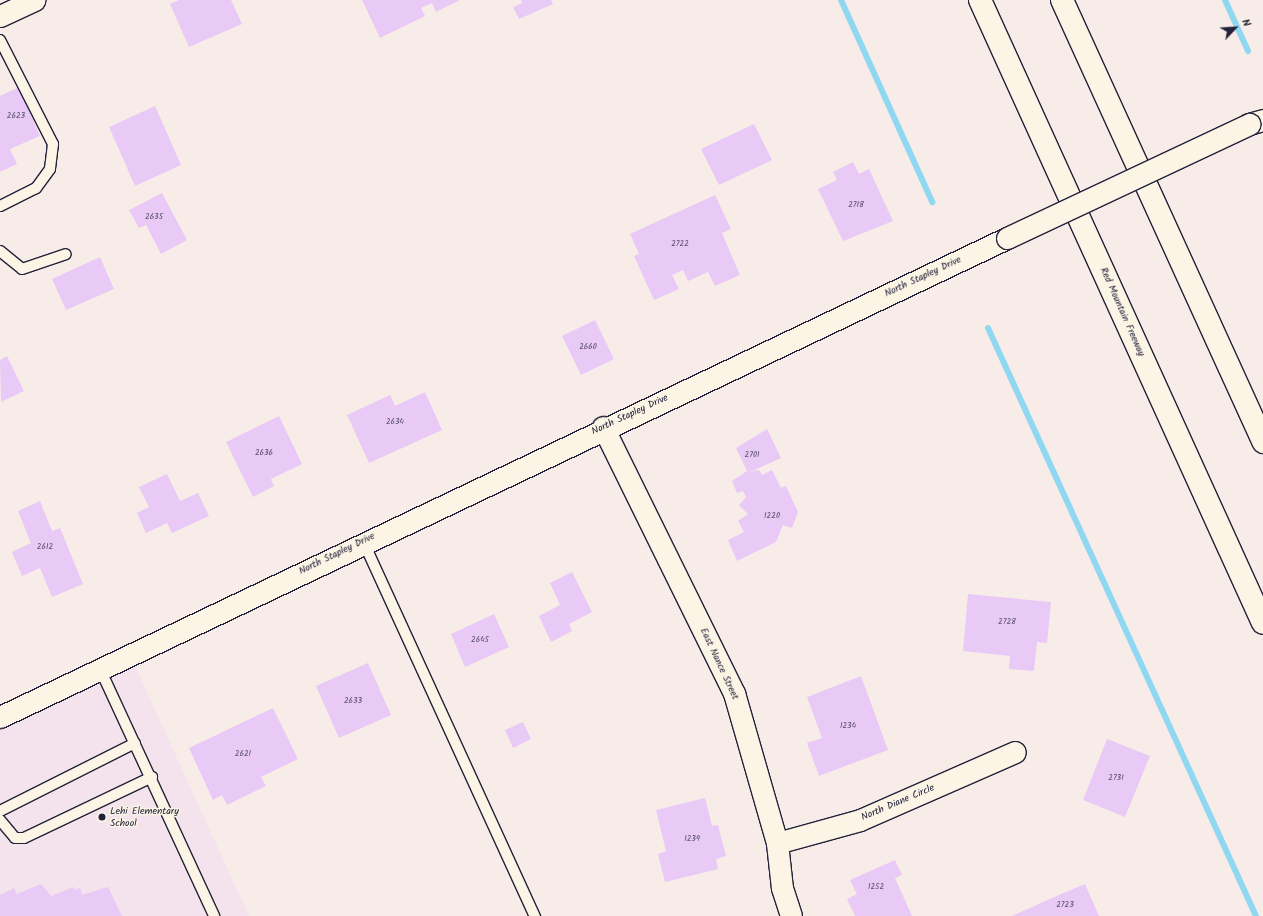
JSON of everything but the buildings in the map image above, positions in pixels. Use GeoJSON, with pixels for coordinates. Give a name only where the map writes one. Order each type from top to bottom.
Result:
{"type":"FeatureCollection","features":[{"type":"Feature","properties":{"kind":"highway","name":"Red Mountain Freeway"},"geometry":{"type":"LineString","coordinates":[[980,0],[1263,623]]}},
{"type":"Feature","properties":{"kind":"highway"},"geometry":{"type":"LineString","coordinates":[[1062,0],[1263,442]]}},
{"type":"Feature","properties":{"kind":"street"},"geometry":{"type":"LineString","coordinates":[[0,16],[34,0]]}},
{"type":"Feature","properties":{"kind":"street","name":"North Stapley Drive"},"geometry":{"type":"LineString","coordinates":[[0,717],[363,541],[1256,122]]}},
{"type":"Feature","properties":{"kind":"street","name":"East Nance Street"},"geometry":{"type":"LineString","coordinates":[[604,427],[734,693],[777,843],[782,888],[791,916]]}},
{"type":"Feature","properties":{"kind":"street","name":"North Diane Circle"},"geometry":{"type":"LineString","coordinates":[[777,843],[860,820],[1015,752]]}},
{"type":"Feature","properties":{"kind":"lane"},"geometry":{"type":"LineString","coordinates":[[0,40],[53,144],[50,169],[36,188],[0,206]]}},
{"type":"Feature","properties":{"kind":"lane"},"geometry":{"type":"LineString","coordinates":[[0,251],[22,269],[66,254]]}},
{"type":"Feature","properties":{"kind":"lane"},"geometry":{"type":"LineString","coordinates":[[363,541],[536,916]]}},
{"type":"Feature","properties":{"kind":"lane"},"geometry":{"type":"LineString","coordinates":[[100,669],[152,777],[214,916]]}},
{"type":"Feature","properties":{"kind":"lane"},"geometry":{"type":"LineString","coordinates":[[0,811],[135,743]]}},
{"type":"Feature","properties":{"kind":"lane"},"geometry":{"type":"LineString","coordinates":[[0,820],[15,838],[24,838],[152,777]]}},
{"type":"Feature","properties":{"kind":"shaded area","name":"Lehi Elementary School"},"geometry":{"type":"Polygon","coordinates":[[[130,655],[249,916],[0,916],[0,717],[130,655]]]}},
{"type":"Feature","properties":{"kind":"waterway"},"geometry":{"type":"LineString","coordinates":[[841,0],[932,202]]}},
{"type":"Feature","properties":{"kind":"waterway"},"geometry":{"type":"LineString","coordinates":[[1225,0],[1248,51]]}},
{"type":"Feature","properties":{"kind":"waterway"},"geometry":{"type":"LineString","coordinates":[[988,328],[1256,916]]}},
{"type":"Feature","properties":{"kind":"place","name":"Lehi Elementary School"},"geometry":{"type":"Point","coordinates":[102,817]}}]}
